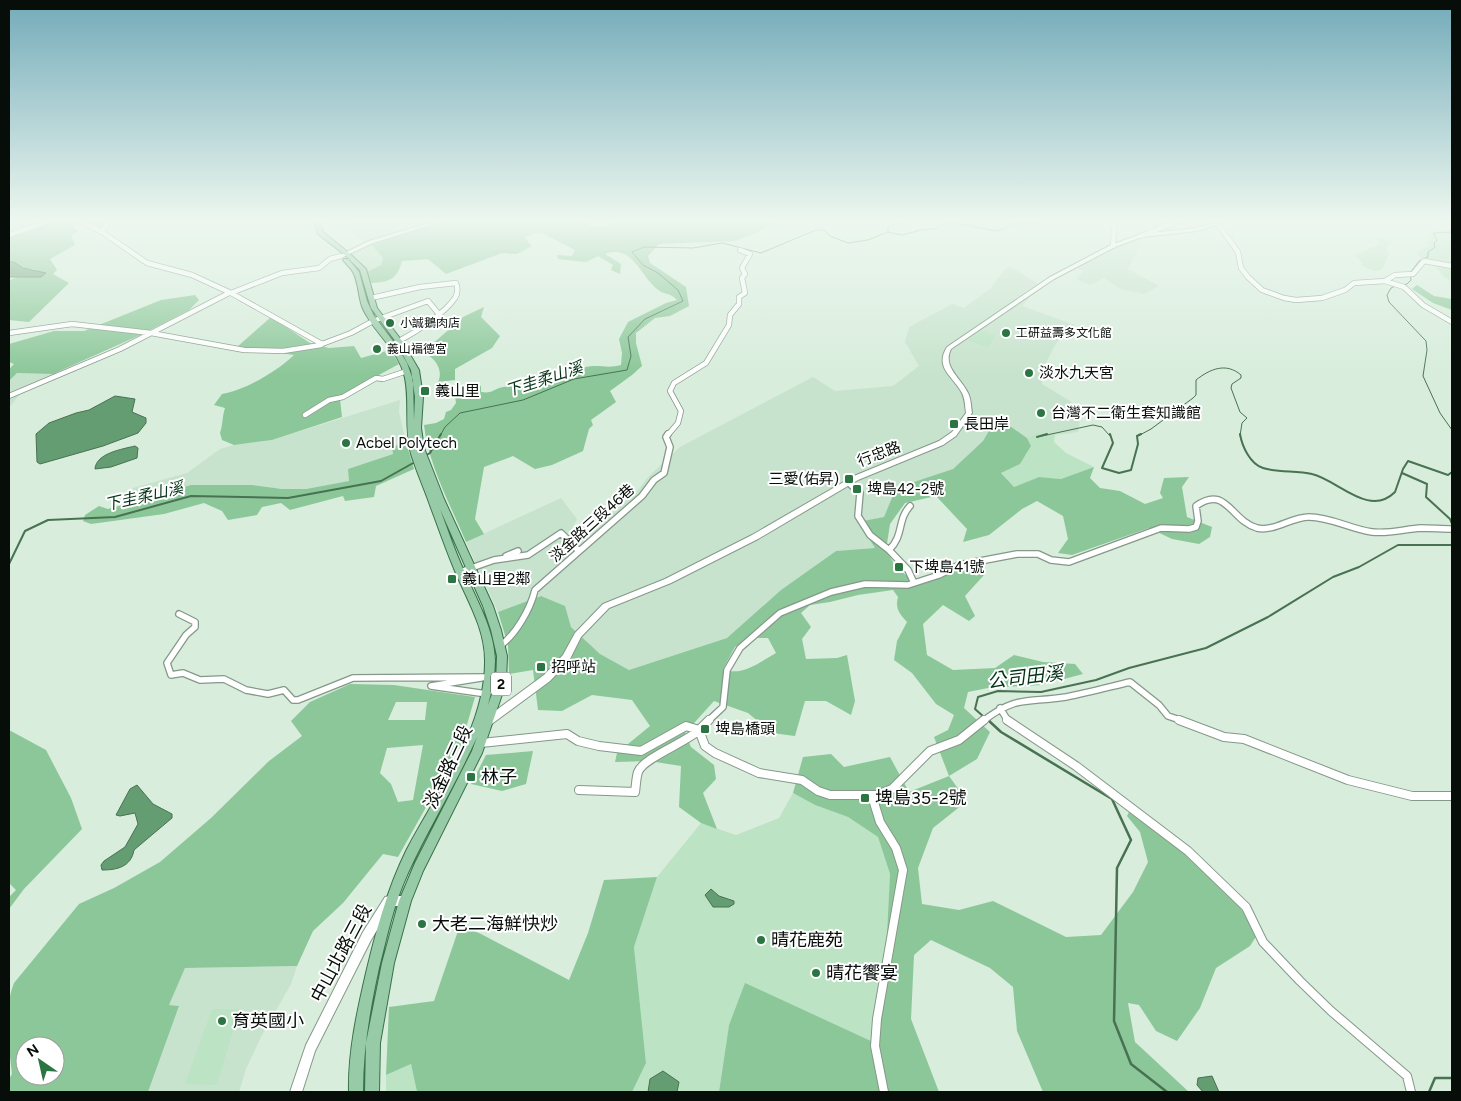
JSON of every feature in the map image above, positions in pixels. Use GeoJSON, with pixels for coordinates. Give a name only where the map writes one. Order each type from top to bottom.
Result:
{"type":"FeatureCollection","features":[{"type":"Feature","properties":{"kind":"main road","name":"2"},"geometry":{"type":"LineString","coordinates":[[356,271],[361,283],[364,305],[373,321],[391,343],[407,371],[410,386],[408,423],[422,464]]}},
{"type":"Feature","properties":{"kind":"main road","name":"2"},"geometry":{"type":"LineString","coordinates":[[364,271],[374,308],[399,341],[415,370],[419,397],[417,449]]}},
{"type":"Feature","properties":{"kind":"main road","name":"淡金路三段"},"geometry":{"type":"LineString","coordinates":[[372,1092],[375,1034],[388,962],[405,901],[419,867],[481,743],[501,683],[502,656],[488,606],[422,464]]}},
{"type":"Feature","properties":{"kind":"main road","name":"淡金路三段"},"geometry":{"type":"LineString","coordinates":[[356,1092],[360,1024],[389,901],[411,854],[464,755],[487,694],[490,661],[488,642],[477,609],[460,572],[422,464]]}},
{"type":"Feature","properties":{"kind":"street"},"geometry":{"type":"LineString","coordinates":[[178,271],[192,275],[266,311],[322,344]]}},
{"type":"Feature","properties":{"kind":"street"},"geometry":{"type":"LineString","coordinates":[[9,396],[120,349],[230,293],[282,273],[294,271]]}},
{"type":"Feature","properties":{"kind":"street","name":"淡金路三段46巷"},"geometry":{"type":"LineString","coordinates":[[500,646],[509,639],[532,601],[535,590],[642,496],[654,480],[664,473],[670,447],[666,437],[678,423],[681,411],[670,391],[671,386],[706,363],[729,324],[730,315],[739,304],[739,298],[745,293],[742,278],[745,274],[744,271]]}},
{"type":"Feature","properties":{"kind":"street","name":"行忠路"},"geometry":{"type":"LineString","coordinates":[[476,724],[488,722],[547,678],[566,658],[578,636],[606,606],[668,581],[754,537],[848,482],[941,443],[954,434],[969,414],[966,395],[945,365],[944,355],[949,348],[1065,271]]}},
{"type":"Feature","properties":{"kind":"street"},"geometry":{"type":"LineString","coordinates":[[1244,271],[1261,289],[1270,294],[1293,299],[1318,300],[1346,291],[1354,283],[1385,281],[1398,284],[1404,287],[1423,305],[1452,322]]}},
{"type":"Feature","properties":{"kind":"street"},"geometry":{"type":"LineString","coordinates":[[1385,281],[1395,275],[1410,274],[1413,271]]}},
{"type":"Feature","properties":{"kind":"street"},"geometry":{"type":"LineString","coordinates":[[371,298],[420,287],[456,283],[458,289],[455,298],[438,313],[399,341]]}},
{"type":"Feature","properties":{"kind":"street"},"geometry":{"type":"LineString","coordinates":[[9,333],[72,324],[151,334],[244,350],[283,351],[322,344],[351,333],[380,318],[428,301],[438,313]]}},
{"type":"Feature","properties":{"kind":"street"},"geometry":{"type":"LineString","coordinates":[[305,415],[329,400],[343,397],[376,378],[383,379],[407,371]]}},
{"type":"Feature","properties":{"kind":"street"},"geometry":{"type":"LineString","coordinates":[[848,482],[860,492],[858,516],[870,535],[889,550],[908,570],[914,583]]}},
{"type":"Feature","properties":{"kind":"street"},"geometry":{"type":"LineString","coordinates":[[579,790],[635,792],[638,770],[646,761],[661,755],[678,742],[693,736],[723,706],[727,670],[740,648],[780,613],[831,592],[864,584],[903,586],[939,575],[959,565],[1018,554],[1038,554],[1051,560],[1069,562],[1161,528],[1190,529],[1196,527],[1198,521],[1196,506],[1202,500],[1210,498],[1224,502],[1247,524],[1256,528],[1267,529],[1288,521],[1307,517],[1374,532],[1430,528],[1452,529]]}},
{"type":"Feature","properties":{"kind":"street"},"geometry":{"type":"LineString","coordinates":[[889,550],[898,543],[902,531],[901,521],[904,512],[910,506]]}},
{"type":"Feature","properties":{"kind":"street"},"geometry":{"type":"LineString","coordinates":[[494,560],[528,555],[562,533],[579,551]]}},
{"type":"Feature","properties":{"kind":"street"},"geometry":{"type":"LineString","coordinates":[[460,572],[518,551]]}},
{"type":"Feature","properties":{"kind":"street"},"geometry":{"type":"LineString","coordinates":[[180,614],[195,622],[195,628],[186,635],[167,663],[171,675],[183,673],[200,680],[224,679],[246,690],[268,694],[284,690],[293,700],[298,700],[353,678],[487,677],[432,686],[487,694]]}},
{"type":"Feature","properties":{"kind":"street"},"geometry":{"type":"LineString","coordinates":[[699,730],[705,746],[715,753],[758,773],[802,780],[818,791],[830,795],[872,796],[892,789],[930,751],[959,740],[1000,708],[1018,701],[1065,697],[1130,682],[1159,705],[1168,716],[1224,737],[1244,739],[1348,780],[1412,796],[1452,796]]}},
{"type":"Feature","properties":{"kind":"street"},"geometry":{"type":"LineString","coordinates":[[1000,708],[1007,721],[1076,766],[1188,851],[1246,907],[1263,942],[1300,981],[1331,1011],[1407,1076],[1411,1092]]}},
{"type":"Feature","properties":{"kind":"street"},"geometry":{"type":"LineString","coordinates":[[481,743],[567,734],[585,743],[641,751],[686,726],[699,730]]}},
{"type":"Feature","properties":{"kind":"street"},"geometry":{"type":"LineString","coordinates":[[872,796],[880,822],[896,848],[903,870],[877,1019],[875,1046],[884,1092]]}},
{"type":"Feature","properties":{"kind":"street","name":"中山北路三段"},"geometry":{"type":"LineString","coordinates":[[296,1092],[310,1048],[367,936],[389,901],[405,901]]}},
{"type":"Feature","properties":{"kind":"shaded area"},"geometry":{"type":"Polygon","coordinates":[[[9,271],[46,273],[41,277],[9,277],[9,271]]]}},
{"type":"Feature","properties":{"kind":"shaded area"},"geometry":{"type":"Polygon","coordinates":[[[35,271],[56,271],[53,274],[69,283],[29,322],[9,320],[9,281],[35,271]]]}},
{"type":"Feature","properties":{"kind":"shaded area"},"geometry":{"type":"Polygon","coordinates":[[[398,271],[387,281],[371,283],[367,272],[398,271]]]}},
{"type":"Feature","properties":{"kind":"shaded area"},"geometry":{"type":"Polygon","coordinates":[[[642,271],[663,271],[686,287],[689,306],[670,316],[655,318],[636,333],[636,343],[642,366],[610,391],[616,402],[591,420],[593,425],[589,429],[583,451],[552,465],[535,469],[513,456],[484,467],[475,519],[484,534],[466,542],[435,470],[426,440],[424,425],[436,423],[444,419],[446,412],[451,410],[456,403],[455,396],[468,388],[481,386],[481,392],[491,392],[506,387],[527,388],[586,367],[621,365],[622,353],[619,339],[628,322],[666,303],[677,300],[657,289],[642,271]]]}},
{"type":"Feature","properties":{"kind":"shaded area"},"geometry":{"type":"Polygon","coordinates":[[[1003,271],[1018,271],[1040,285],[1022,306],[1075,325],[1057,342],[1043,368],[1042,384],[1070,401],[1081,414],[1078,432],[1055,435],[1037,433],[1027,438],[997,418],[983,441],[953,469],[897,488],[884,517],[858,523],[875,548],[836,551],[781,590],[727,638],[629,670],[600,654],[571,627],[564,606],[541,596],[498,612],[466,542],[561,498],[577,519],[571,531],[581,540],[638,490],[648,477],[680,447],[813,377],[835,391],[893,386],[919,366],[905,342],[909,327],[952,304],[964,308],[991,288],[1003,271]]]}},
{"type":"Feature","properties":{"kind":"shaded area"},"geometry":{"type":"Polygon","coordinates":[[[1083,271],[1132,271],[1159,286],[1144,294],[1120,289],[1104,278],[1090,285],[1077,279],[1083,271]]]}},
{"type":"Feature","properties":{"kind":"shaded area"},"geometry":{"type":"Polygon","coordinates":[[[1440,271],[1452,271],[1452,281],[1444,277],[1440,271]]]}},
{"type":"Feature","properties":{"kind":"shaded area"},"geometry":{"type":"Polygon","coordinates":[[[1417,285],[1434,296],[1452,299],[1452,310],[1433,303],[1412,289],[1417,285]]]}},
{"type":"Feature","properties":{"kind":"shaded area"},"geometry":{"type":"Polygon","coordinates":[[[195,295],[199,300],[189,310],[138,336],[53,374],[17,373],[9,381],[9,369],[14,364],[9,362],[9,344],[54,331],[84,331],[161,300],[195,295]]]}},
{"type":"Feature","properties":{"kind":"shaded area"},"geometry":{"type":"Polygon","coordinates":[[[484,307],[481,317],[500,336],[492,348],[455,369],[455,380],[438,382],[439,370],[434,359],[417,351],[411,352],[407,347],[429,347],[463,317],[484,307]]]}},
{"type":"Feature","properties":{"kind":"shaded area"},"geometry":{"type":"Polygon","coordinates":[[[271,317],[310,343],[329,348],[354,346],[361,358],[390,350],[399,364],[344,394],[340,399],[342,417],[272,440],[234,445],[222,440],[220,433],[225,408],[214,405],[222,394],[240,389],[261,379],[294,355],[237,347],[271,317]]]}},
{"type":"Feature","properties":{"kind":"shaded area"},"geometry":{"type":"Polygon","coordinates":[[[980,330],[995,335],[988,348],[967,340],[980,330]]]}},
{"type":"Feature","properties":{"kind":"shaded area"},"geometry":{"type":"Polygon","coordinates":[[[17,373],[53,374],[40,385],[20,394],[9,408],[9,381],[17,373]]]}},
{"type":"Feature","properties":{"kind":"shaded area"},"geometry":{"type":"Polygon","coordinates":[[[115,396],[135,399],[132,412],[146,418],[146,423],[138,433],[103,446],[40,464],[37,462],[36,434],[49,423],[89,410],[115,396]]]}},
{"type":"Feature","properties":{"kind":"shaded area"},"geometry":{"type":"Polygon","coordinates":[[[400,400],[399,412],[406,442],[392,447],[393,454],[348,469],[350,481],[306,489],[282,489],[252,485],[191,485],[130,503],[133,488],[187,473],[220,449],[234,445],[272,440],[400,400]]]}},
{"type":"Feature","properties":{"kind":"shaded area"},"geometry":{"type":"Polygon","coordinates":[[[997,417],[1027,438],[1031,446],[1020,464],[1001,473],[1014,487],[1039,477],[1061,479],[1094,467],[1090,478],[1100,488],[1120,491],[1145,504],[1163,498],[1160,493],[1164,478],[1189,477],[1182,487],[1187,517],[1212,527],[1210,537],[1199,544],[1172,539],[1149,528],[1072,555],[1058,553],[1068,539],[1063,516],[1037,501],[1022,509],[989,535],[963,542],[967,529],[936,496],[905,503],[890,524],[886,550],[896,567],[918,585],[968,567],[984,575],[965,596],[975,616],[969,621],[943,605],[923,624],[927,655],[953,670],[995,668],[1014,655],[1043,662],[1075,664],[1083,674],[1041,685],[988,688],[968,692],[964,708],[990,732],[977,759],[949,776],[934,737],[948,730],[954,715],[936,704],[912,673],[894,660],[897,641],[907,622],[898,610],[898,597],[893,590],[810,605],[801,613],[811,627],[802,639],[806,659],[837,658],[847,655],[855,701],[851,715],[826,701],[805,701],[795,736],[772,733],[748,713],[714,701],[685,733],[691,747],[714,765],[716,779],[703,793],[717,829],[701,823],[679,807],[681,766],[649,761],[615,762],[617,753],[650,726],[632,700],[592,695],[562,711],[538,710],[533,670],[509,674],[508,645],[498,612],[541,596],[565,606],[571,627],[600,654],[629,670],[727,638],[781,590],[836,551],[875,548],[858,522],[884,517],[896,488],[953,469],[983,441],[997,417]],[[748,638],[735,647],[723,669],[730,671],[743,670],[776,653],[768,638],[748,638]]]}},
{"type":"Feature","properties":{"kind":"shaded area"},"geometry":{"type":"Polygon","coordinates":[[[1037,433],[1055,435],[1054,442],[1066,453],[1094,467],[1061,479],[1039,477],[1014,487],[1001,473],[1020,464],[1031,446],[1027,438],[1037,433]]]}},
{"type":"Feature","properties":{"kind":"shaded area"},"geometry":{"type":"Polygon","coordinates":[[[406,442],[414,469],[376,486],[374,497],[345,501],[343,496],[290,510],[281,503],[262,507],[257,515],[228,520],[222,511],[204,503],[164,514],[91,524],[83,521],[85,515],[99,506],[108,509],[191,485],[252,485],[282,489],[306,489],[349,481],[348,469],[393,454],[392,447],[406,442]]]}},
{"type":"Feature","properties":{"kind":"shaded area"},"geometry":{"type":"Polygon","coordinates":[[[135,446],[138,448],[137,458],[111,467],[95,469],[100,459],[105,455],[135,446]]]}},
{"type":"Feature","properties":{"kind":"shaded area"},"geometry":{"type":"Polygon","coordinates":[[[350,684],[394,685],[475,697],[461,745],[398,857],[383,854],[343,903],[313,931],[297,966],[185,968],[169,1005],[179,1006],[148,1092],[9,1092],[9,1079],[12,1074],[8,1040],[8,1016],[14,983],[79,904],[114,888],[160,862],[211,818],[269,761],[302,736],[291,721],[310,702],[350,684]],[[396,702],[388,720],[425,720],[427,702],[396,702]],[[423,745],[387,748],[380,773],[391,784],[398,802],[413,800],[423,745]]]}},
{"type":"Feature","properties":{"kind":"shaded area"},"geometry":{"type":"Polygon","coordinates":[[[9,730],[46,750],[71,798],[82,829],[24,889],[9,909],[9,897],[16,890],[9,883],[9,730]]]}},
{"type":"Feature","properties":{"kind":"shaded area"},"geometry":{"type":"Polygon","coordinates":[[[533,751],[526,784],[502,791],[471,784],[486,755],[533,751]]]}},
{"type":"Feature","properties":{"kind":"shaded area"},"geometry":{"type":"Polygon","coordinates":[[[831,754],[844,767],[890,757],[909,792],[949,776],[967,801],[933,828],[918,868],[922,904],[959,910],[993,901],[1066,937],[1101,935],[1133,892],[1148,862],[1140,832],[1127,816],[1130,810],[1213,876],[1240,907],[1257,935],[1250,946],[1216,968],[1200,1008],[1177,1041],[1156,1031],[1139,1005],[1128,1003],[1135,1042],[1189,1092],[1043,1092],[1017,1031],[1013,987],[990,968],[931,940],[914,955],[911,1019],[939,1092],[719,1092],[729,1025],[745,983],[871,1041],[887,933],[890,874],[878,837],[848,817],[815,805],[793,793],[803,757],[831,754]]]}},
{"type":"Feature","properties":{"kind":"shaded area"},"geometry":{"type":"Polygon","coordinates":[[[137,785],[153,804],[172,814],[172,818],[134,850],[127,864],[118,868],[102,870],[101,865],[104,861],[125,847],[138,824],[135,813],[116,815],[130,789],[137,785]]]}},
{"type":"Feature","properties":{"kind":"shaded area","name":"晴花鹿苑"},"geometry":{"type":"Polygon","coordinates":[[[793,793],[815,805],[848,817],[878,837],[890,874],[887,933],[871,1041],[745,984],[729,1025],[719,1092],[632,1092],[646,1063],[634,947],[657,877],[701,823],[736,835],[779,818],[793,793]]]}},
{"type":"Feature","properties":{"kind":"shaded area"},"geometry":{"type":"Polygon","coordinates":[[[657,877],[634,947],[646,1063],[632,1092],[417,1092],[411,1064],[386,1075],[389,1007],[434,1001],[460,925],[569,980],[588,933],[604,880],[657,877]]]}},
{"type":"Feature","properties":{"kind":"shaded area"},"geometry":{"type":"Polygon","coordinates":[[[711,889],[719,896],[734,901],[734,904],[729,907],[713,907],[705,895],[711,889]]]}},
{"type":"Feature","properties":{"kind":"shaded area","name":"育英國小"},"geometry":{"type":"Polygon","coordinates":[[[297,966],[291,984],[261,1037],[246,1069],[239,1092],[148,1092],[179,1006],[169,1005],[185,968],[297,966]]]}},
{"type":"Feature","properties":{"kind":"shaded area"},"geometry":{"type":"Polygon","coordinates":[[[212,1009],[240,1009],[218,1080],[215,1085],[185,1084],[212,1009]]]}},
{"type":"Feature","properties":{"kind":"shaded area"},"geometry":{"type":"Polygon","coordinates":[[[411,1064],[417,1092],[386,1092],[386,1075],[411,1064]]]}},
{"type":"Feature","properties":{"kind":"shaded area"},"geometry":{"type":"Polygon","coordinates":[[[663,1071],[679,1082],[677,1092],[648,1092],[650,1079],[663,1071]]]}},
{"type":"Feature","properties":{"kind":"shaded area"},"geometry":{"type":"Polygon","coordinates":[[[1212,1076],[1219,1092],[1203,1092],[1197,1085],[1198,1078],[1212,1076]]]}},
{"type":"Feature","properties":{"kind":"waterway","name":"下圭柔山溪"},"geometry":{"type":"LineString","coordinates":[[440,436],[445,427],[460,413],[523,400],[574,379],[627,370],[631,356],[628,337],[645,319],[683,301],[678,290],[655,271]]}},
{"type":"Feature","properties":{"kind":"waterway"},"geometry":{"type":"LineString","coordinates":[[1402,285],[1407,284],[1411,280],[1411,271]]}},
{"type":"Feature","properties":{"kind":"waterway"},"geometry":{"type":"LineString","coordinates":[[1395,286],[1391,288],[1387,295],[1389,302],[1426,341],[1427,350],[1423,376],[1440,413],[1452,430]]}},
{"type":"Feature","properties":{"kind":"waterway"},"geometry":{"type":"LineString","coordinates":[[1138,436],[1151,429],[1193,398],[1196,395],[1196,380],[1218,368],[1230,369],[1241,375],[1241,378],[1232,384],[1231,388],[1240,412],[1247,418],[1242,423],[1240,435]]}},
{"type":"Feature","properties":{"kind":"waterway"},"geometry":{"type":"LineString","coordinates":[[1042,436],[1093,425],[1102,427],[1110,436]]}},
{"type":"Feature","properties":{"kind":"waterway","name":"下圭柔山溪"},"geometry":{"type":"LineString","coordinates":[[425,456],[430,453],[441,434]]}},
{"type":"Feature","properties":{"kind":"waterway"},"geometry":{"type":"LineString","coordinates":[[1037,437],[1047,434]]}},
{"type":"Feature","properties":{"kind":"waterway"},"geometry":{"type":"LineString","coordinates":[[1110,434],[1113,443],[1102,468],[1119,473],[1131,470],[1138,444],[1137,436],[1141,434]]}},
{"type":"Feature","properties":{"kind":"waterway"},"geometry":{"type":"LineString","coordinates":[[1240,435],[1247,454],[1258,466],[1312,474],[1354,495],[1375,501],[1385,499],[1395,492],[1403,469],[1408,461],[1448,475],[1452,472]]}},
{"type":"Feature","properties":{"kind":"waterway","name":"下圭柔山溪"},"geometry":{"type":"LineString","coordinates":[[9,564],[25,531],[48,520],[115,517],[191,496],[288,498],[381,481],[415,462]]}},
{"type":"Feature","properties":{"kind":"waterway"},"geometry":{"type":"LineString","coordinates":[[1402,473],[1427,484],[1426,497],[1450,519],[1452,524]]}},
{"type":"Feature","properties":{"kind":"waterway","name":"公司田溪"},"geometry":{"type":"LineString","coordinates":[[984,717],[975,709],[978,697],[998,691],[1041,692],[1096,680],[1129,668],[1206,648],[1268,617],[1333,577],[1359,567],[1398,545],[1452,545]]}},
{"type":"Feature","properties":{"kind":"waterway","name":"公司田溪"},"geometry":{"type":"LineString","coordinates":[[990,721],[988,720],[1001,732],[1112,799],[1131,840],[1117,868],[1114,1021],[1131,1064],[1167,1092]]}},
{"type":"Feature","properties":{"kind":"waterway"},"geometry":{"type":"LineString","coordinates":[[1429,1092],[1435,1078],[1452,1078]]}},
{"type":"Feature","properties":{"kind":"place","name":"小誠鵝肉店"},"geometry":{"type":"Point","coordinates":[390,323]}},
{"type":"Feature","properties":{"kind":"place","name":"工研益壽多文化館"},"geometry":{"type":"Point","coordinates":[1006,333]}},
{"type":"Feature","properties":{"kind":"place","name":"義山福德宮"},"geometry":{"type":"Point","coordinates":[377,349]}},
{"type":"Feature","properties":{"kind":"place","name":"淡水九天宮"},"geometry":{"type":"Point","coordinates":[1029,373]}},
{"type":"Feature","properties":{"kind":"place","name":"義山里"},"geometry":{"type":"Point","coordinates":[425,391]}},
{"type":"Feature","properties":{"kind":"place","name":"台灣不二衛生套知識館"},"geometry":{"type":"Point","coordinates":[1041,413]}},
{"type":"Feature","properties":{"kind":"place","name":"長田岸"},"geometry":{"type":"Point","coordinates":[954,424]}},
{"type":"Feature","properties":{"kind":"place","name":"Acbel Polytech"},"geometry":{"type":"Point","coordinates":[346,443]}},
{"type":"Feature","properties":{"kind":"place","name":"三愛(佑昇)"},"geometry":{"type":"Point","coordinates":[849,479]}},
{"type":"Feature","properties":{"kind":"place","name":"埤島42-2號"},"geometry":{"type":"Point","coordinates":[857,489]}},
{"type":"Feature","properties":{"kind":"place","name":"下埤島41號"},"geometry":{"type":"Point","coordinates":[899,567]}},
{"type":"Feature","properties":{"kind":"place","name":"義山里2鄰"},"geometry":{"type":"Point","coordinates":[452,579]}},
{"type":"Feature","properties":{"kind":"place","name":"招呼站"},"geometry":{"type":"Point","coordinates":[541,667]}},
{"type":"Feature","properties":{"kind":"place","name":"埤島橋頭"},"geometry":{"type":"Point","coordinates":[705,729]}},
{"type":"Feature","properties":{"kind":"place","name":"林子"},"geometry":{"type":"Point","coordinates":[471,777]}},
{"type":"Feature","properties":{"kind":"place","name":"埤島35-2號"},"geometry":{"type":"Point","coordinates":[865,798]}},
{"type":"Feature","properties":{"kind":"place","name":"大老二海鮮快炒"},"geometry":{"type":"Point","coordinates":[422,924]}},
{"type":"Feature","properties":{"kind":"place","name":"晴花鹿苑"},"geometry":{"type":"Point","coordinates":[761,940]}},
{"type":"Feature","properties":{"kind":"place","name":"晴花饗宴"},"geometry":{"type":"Point","coordinates":[816,973]}},
{"type":"Feature","properties":{"kind":"place","name":"育英國小"},"geometry":{"type":"Point","coordinates":[222,1021]}}]}
